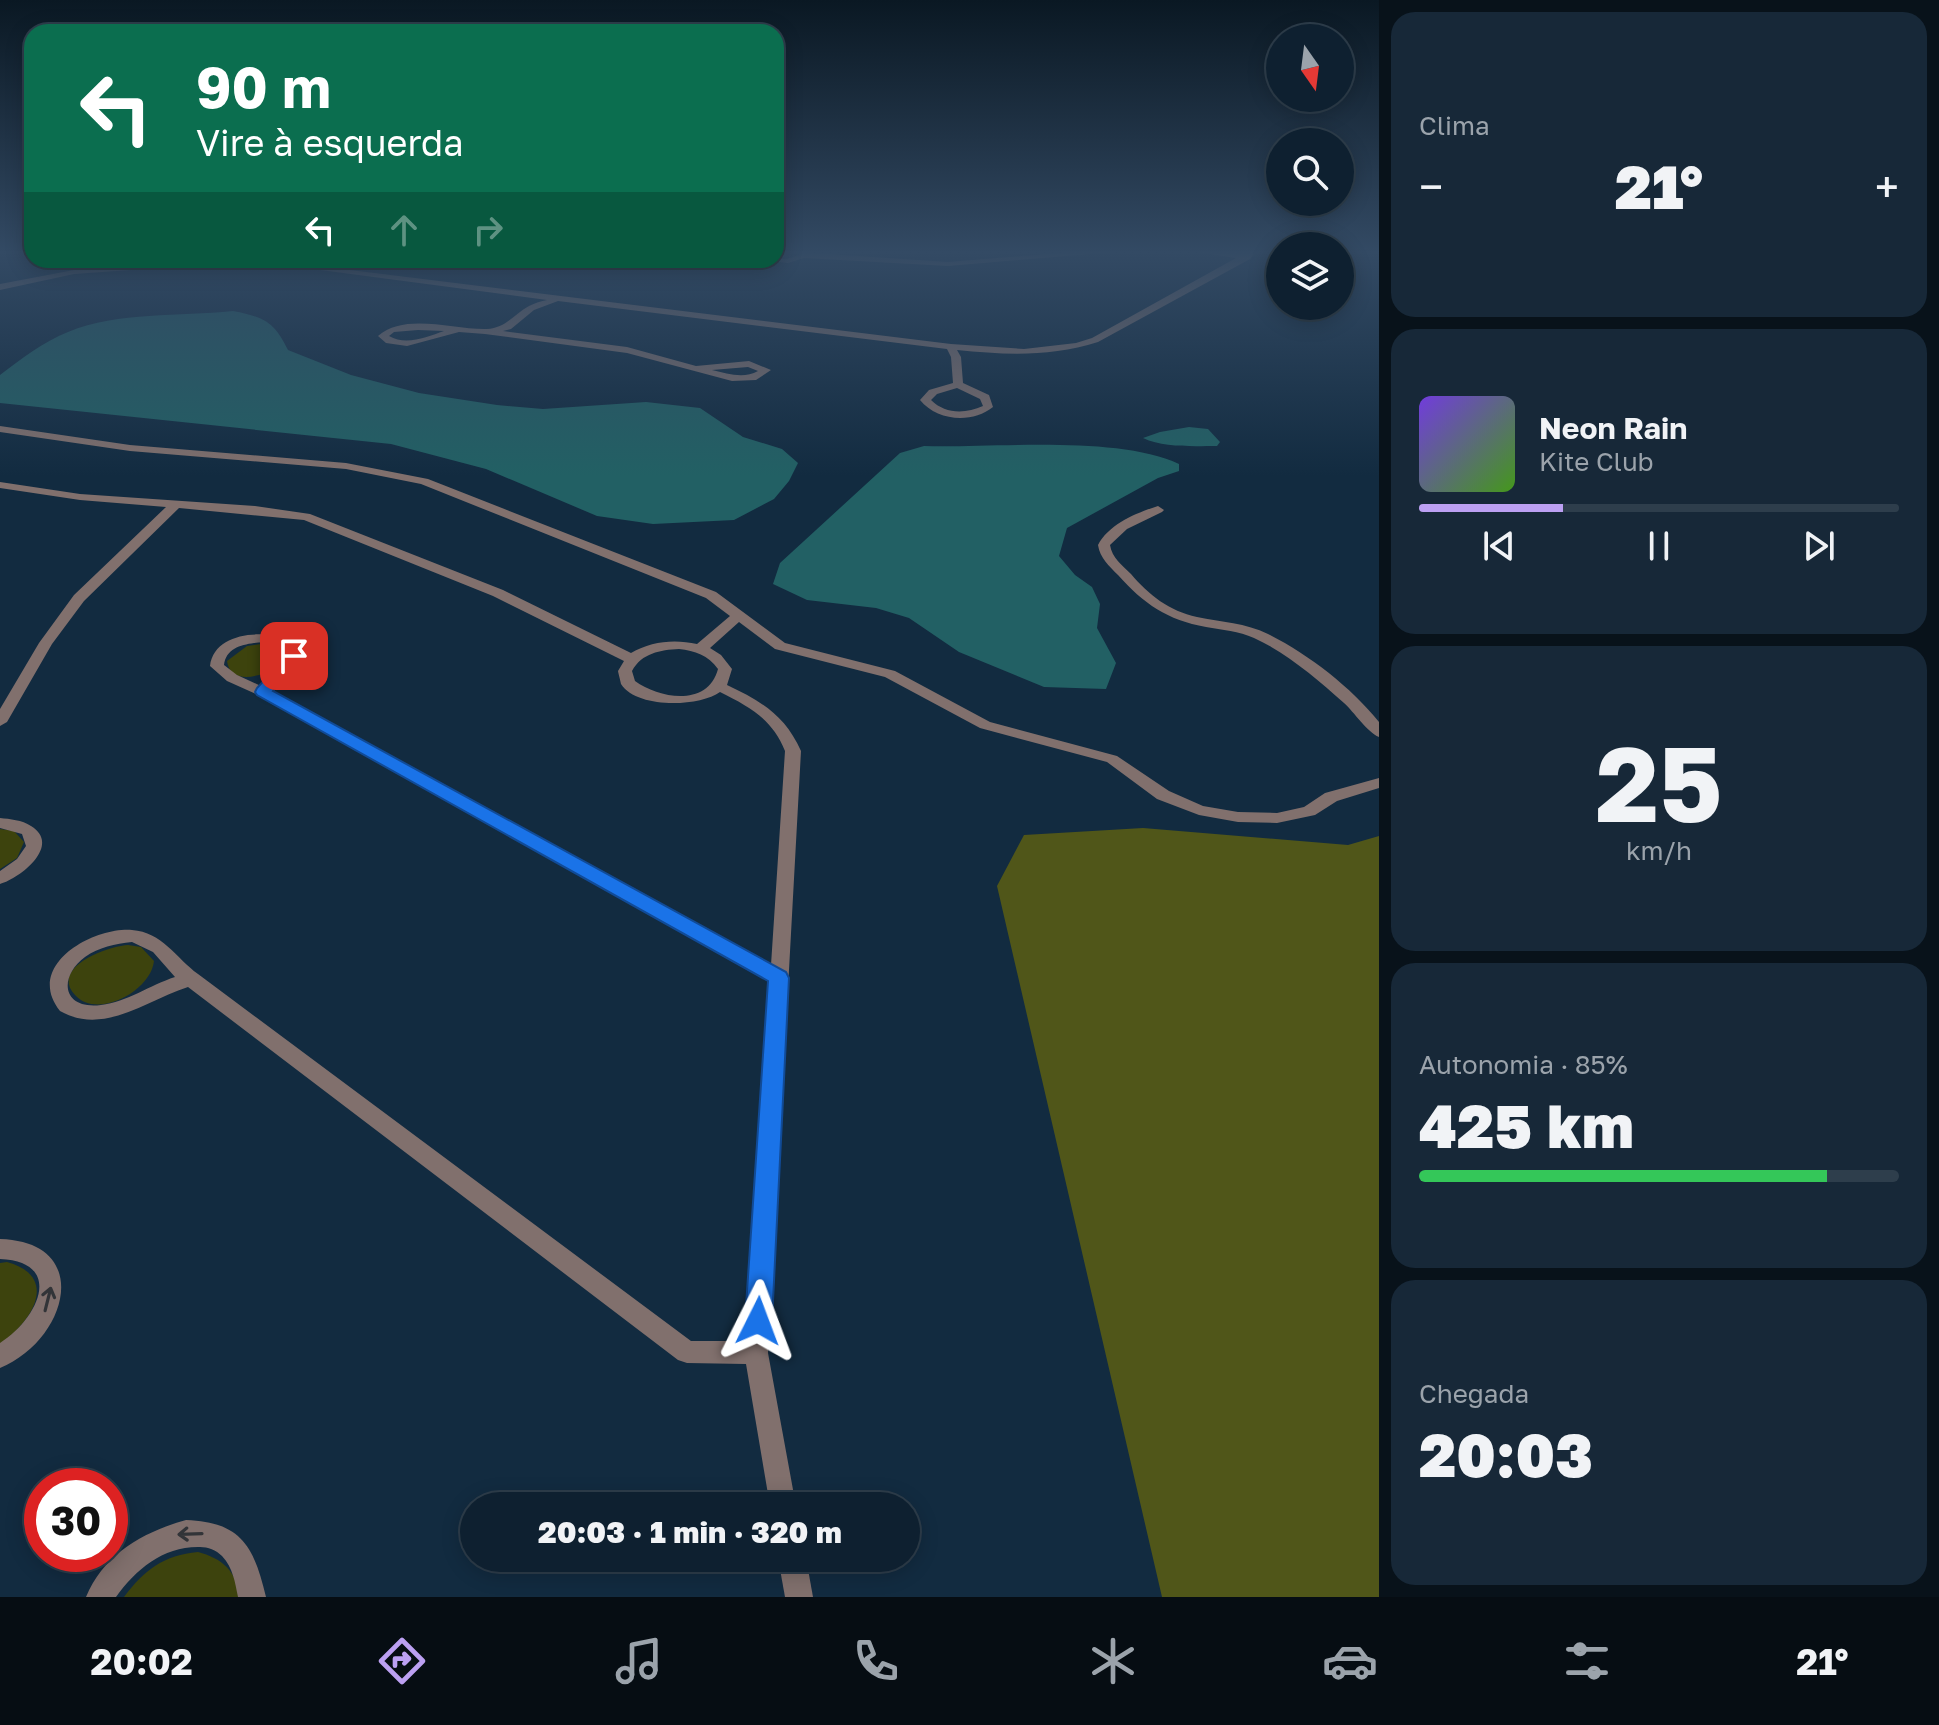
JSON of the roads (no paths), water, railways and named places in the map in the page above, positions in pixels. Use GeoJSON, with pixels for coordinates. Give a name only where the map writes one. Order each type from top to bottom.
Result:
{"type":"FeatureCollection","features":[{"type":"Feature","properties":{"kind":"street"},"geometry":{"type":"LineString","coordinates":[[455,331],[404,343],[388,341],[383,336],[403,327],[512,331],[616,348],[698,368],[744,379],[761,376],[766,370],[749,364],[698,368]]}},
{"type":"Feature","properties":{"kind":"street"},"geometry":{"type":"LineString","coordinates":[[512,331],[516,327]]}},
{"type":"Feature","properties":{"kind":"street"},"geometry":{"type":"LineString","coordinates":[[768,327],[954,352],[974,349],[1026,351],[1086,344],[1118,327]]}},
{"type":"Feature","properties":{"kind":"street"},"geometry":{"type":"LineString","coordinates":[[954,352],[958,385]]}},
{"type":"Feature","properties":{"kind":"street"},"geometry":{"type":"LineString","coordinates":[[958,385],[985,397],[988,407],[982,411],[959,414],[935,410],[925,400],[933,392],[958,385]]}},
{"type":"Feature","properties":{"kind":"street"},"geometry":{"type":"LineString","coordinates":[[0,429],[130,448],[346,466],[424,481],[711,595],[780,646],[890,674],[985,725],[1112,759],[1163,795],[1199,810],[1238,817],[1277,818],[1309,811],[1331,797],[1379,783]]}},
{"type":"Feature","properties":{"kind":"street"},"geometry":{"type":"LineString","coordinates":[[0,485],[80,497],[306,517],[498,593],[632,659]]}},
{"type":"Feature","properties":{"kind":"street"},"geometry":{"type":"LineString","coordinates":[[0,722],[46,643],[79,598],[176,504]]}},
{"type":"Feature","properties":{"kind":"street"},"geometry":{"type":"LineString","coordinates":[[1158,510],[1112,533],[1104,545],[1110,560],[1142,595],[1160,608],[1183,618],[1233,626],[1266,638],[1325,680],[1371,720],[1379,732]]}},
{"type":"Feature","properties":{"kind":"street"},"geometry":{"type":"LineString","coordinates":[[700,649],[739,615]]}},
{"type":"Feature","properties":{"kind":"street"},"geometry":{"type":"LineString","coordinates":[[263,692],[290,665],[293,649],[286,643],[261,638],[221,651],[217,666],[232,678],[263,692],[778,978]]}},
{"type":"Feature","properties":{"kind":"street"},"geometry":{"type":"LineString","coordinates":[[679,645],[700,649],[722,663],[725,675],[719,686],[705,695],[685,700],[651,697],[628,683],[625,671],[632,659],[657,647],[679,645]]}},
{"type":"Feature","properties":{"kind":"street"},"geometry":{"type":"LineString","coordinates":[[719,686],[764,708],[785,729],[793,751],[756,1353],[781,1492]]}},
{"type":"Feature","properties":{"kind":"street"},"geometry":{"type":"LineString","coordinates":[[0,823],[16,824],[30,830],[36,840],[34,851],[25,863],[0,878]]}},
{"type":"Feature","properties":{"kind":"street"},"geometry":{"type":"LineString","coordinates":[[191,979],[172,984],[130,1006],[83,1013],[67,1006],[58,996],[56,983],[62,969],[83,950],[112,938],[132,936],[149,939],[163,948],[179,971],[191,979],[687,1352],[756,1353]]}},
{"type":"Feature","properties":{"kind":"street"},"geometry":{"type":"LineString","coordinates":[[0,1249],[26,1251],[43,1262],[52,1278],[51,1299],[41,1322],[22,1344],[0,1356]]}},
{"type":"Feature","properties":{"kind":"street"},"geometry":{"type":"LineString","coordinates":[[100,1597],[107,1583],[131,1557],[159,1540],[189,1532],[216,1535],[237,1550],[251,1573],[252,1597]]}},
{"type":"Feature","properties":{"kind":"street"},"geometry":{"type":"LineString","coordinates":[[795,1572],[799,1597]]}}]}
